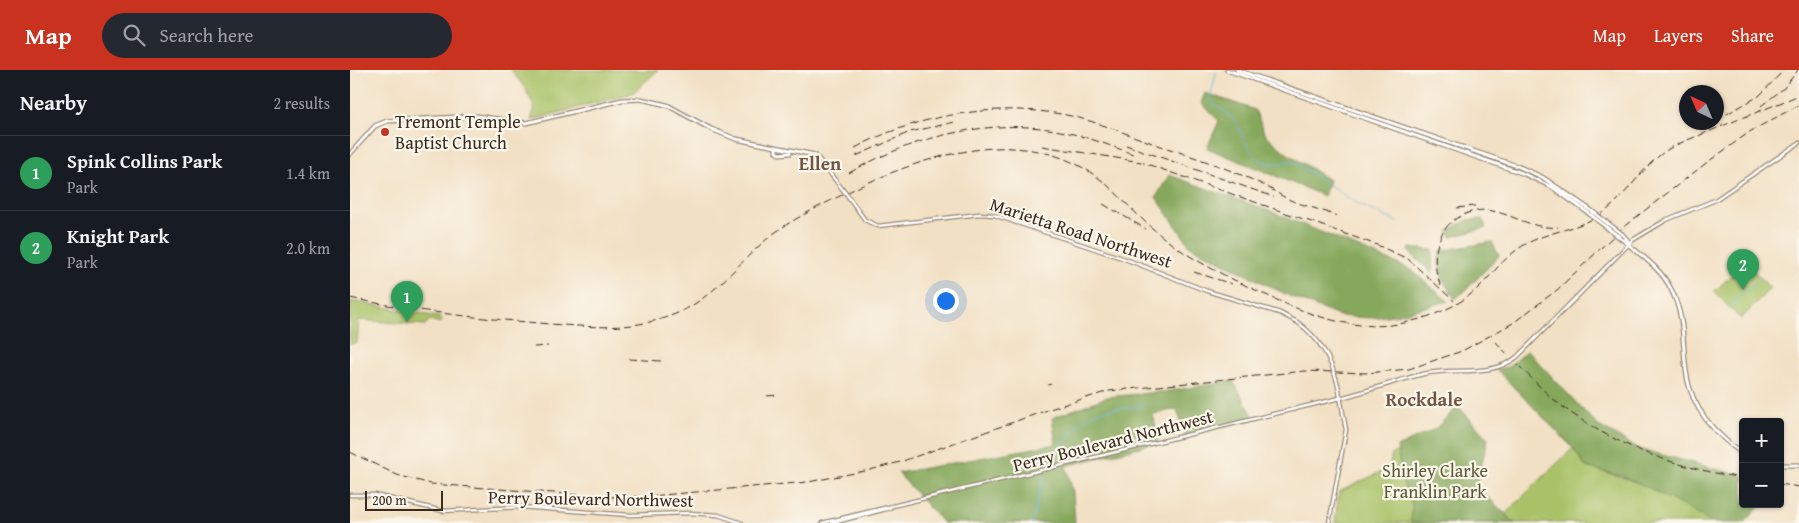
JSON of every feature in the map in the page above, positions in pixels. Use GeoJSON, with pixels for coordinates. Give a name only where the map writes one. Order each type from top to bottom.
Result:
{"type":"FeatureCollection","features":[{"type":"Feature","properties":{"kind":"main road"},"geometry":{"type":"LineString","coordinates":[[1227,70],[1522,173],[1552,187],[1588,210]]}},
{"type":"Feature","properties":{"kind":"main road"},"geometry":{"type":"LineString","coordinates":[[1237,70],[1516,166],[1542,177],[1588,210],[1625,239],[1659,272],[1676,302],[1681,325],[1686,376],[1694,402],[1705,419],[1723,438],[1739,450]]}},
{"type":"Feature","properties":{"kind":"main road","name":"Marietta Road Northwest"},"geometry":{"type":"LineString","coordinates":[[350,154],[375,126],[387,121],[476,116],[526,124],[632,99],[650,100],[667,105],[712,129],[776,149],[781,147],[782,152],[816,156]]}},
{"type":"Feature","properties":{"kind":"main road"},"geometry":{"type":"LineString","coordinates":[[1784,465],[1799,465]]}},
{"type":"Feature","properties":{"kind":"street","name":"Perry Boulevard Northwest"},"geometry":{"type":"LineString","coordinates":[[822,523],[1340,398],[1423,374],[1445,370],[1493,369],[1507,364],[1517,357],[1630,244],[1652,227],[1714,200],[1799,142]]}},
{"type":"Feature","properties":{"kind":"street","name":"Marietta Road Northwest"},"geometry":{"type":"LineString","coordinates":[[816,156],[865,220],[877,226],[979,214],[994,215],[1125,259],[1207,291],[1280,312],[1297,322],[1320,344],[1333,367],[1346,422],[1345,438],[1329,523]]}},
{"type":"Feature","properties":{"kind":"street","name":"Perry Boulevard Northwest"},"geometry":{"type":"LineString","coordinates":[[350,495],[375,495],[444,511],[520,507],[630,515],[690,513],[718,515],[742,523]]}},
{"type":"Feature","properties":{"kind":"street","name":"Perry Boulevard Northwest"},"geometry":{"type":"LineString","coordinates":[[832,523],[887,510],[891,507]]}},
{"type":"Feature","properties":{"kind":"green space"},"geometry":{"type":"Polygon","coordinates":[[[511,70],[658,70],[633,93],[531,120],[535,108],[525,88],[511,70]]]}},
{"type":"Feature","properties":{"kind":"green space"},"geometry":{"type":"Polygon","coordinates":[[[1205,93],[1255,110],[1265,134],[1285,152],[1329,180],[1324,196],[1207,148],[1219,121],[1201,103],[1205,93]]]}},
{"type":"Feature","properties":{"kind":"green space"},"geometry":{"type":"Polygon","coordinates":[[[1169,175],[1275,213],[1410,269],[1448,301],[1400,314],[1371,318],[1339,316],[1289,296],[1190,246],[1156,197],[1169,175]]]}},
{"type":"Feature","properties":{"kind":"green space"},"geometry":{"type":"Polygon","coordinates":[[[1483,219],[1486,228],[1451,237],[1448,231],[1467,220],[1483,219]]]}},
{"type":"Feature","properties":{"kind":"green space"},"geometry":{"type":"Polygon","coordinates":[[[1492,242],[1499,256],[1455,299],[1447,287],[1440,270],[1440,251],[1492,242]]]}},
{"type":"Feature","properties":{"kind":"green space"},"geometry":{"type":"Polygon","coordinates":[[[1410,248],[1433,250],[1432,273],[1409,252],[1410,248]]]}},
{"type":"Feature","properties":{"kind":"green space"},"geometry":{"type":"Polygon","coordinates":[[[1745,262],[1770,288],[1741,319],[1714,292],[1745,262]]]}},
{"type":"Feature","properties":{"kind":"green space"},"geometry":{"type":"Polygon","coordinates":[[[350,301],[439,317],[443,320],[440,323],[430,320],[425,325],[359,320],[357,343],[350,344],[350,301]]]}},
{"type":"Feature","properties":{"kind":"green space"},"geometry":{"type":"Polygon","coordinates":[[[1527,350],[1597,425],[1639,449],[1739,475],[1739,508],[1759,508],[1744,523],[1714,523],[1653,490],[1622,476],[1586,467],[1573,448],[1496,369],[1508,367],[1527,350]]]}},
{"type":"Feature","properties":{"kind":"green space"},"geometry":{"type":"Polygon","coordinates":[[[1233,381],[1255,419],[1185,436],[1177,409],[1153,414],[1159,442],[1066,466],[1073,492],[1075,523],[943,523],[898,473],[1056,444],[1052,418],[1107,397],[1169,391],[1233,381]]]}},
{"type":"Feature","properties":{"kind":"green space"},"geometry":{"type":"Polygon","coordinates":[[[1458,406],[1488,439],[1476,486],[1515,523],[1411,523],[1412,505],[1402,480],[1397,447],[1435,429],[1458,406]]]}},
{"type":"Feature","properties":{"kind":"green space","name":"Shirley Clarke Franklin Park"},"geometry":{"type":"Polygon","coordinates":[[[1488,439],[1476,486],[1504,515],[1573,448],[1586,467],[1619,476],[1670,496],[1714,523],[1335,523],[1339,492],[1389,468],[1392,454],[1426,440],[1488,439]]]}},
{"type":"Feature","properties":{"kind":"waterway"},"geometry":{"type":"LineString","coordinates":[[1216,72],[1210,100],[1232,118],[1250,150],[1261,160],[1269,164],[1293,161],[1358,204],[1397,222]]}},
{"type":"Feature","properties":{"kind":"waterway"},"geometry":{"type":"LineString","coordinates":[[1727,308],[1762,278]]}},
{"type":"Feature","properties":{"kind":"waterway"},"geometry":{"type":"LineString","coordinates":[[1047,468],[1068,437],[1089,416],[1108,410],[1145,405]]}},
{"type":"Feature","properties":{"kind":"waterway"},"geometry":{"type":"LineString","coordinates":[[1032,523],[1044,474]]}},
{"type":"Feature","properties":{"kind":"railway"},"geometry":{"type":"LineString","coordinates":[[1724,116],[1759,96],[1784,70]]}},
{"type":"Feature","properties":{"kind":"railway"},"geometry":{"type":"LineString","coordinates":[[1761,106],[1784,88],[1798,70]]}},
{"type":"Feature","properties":{"kind":"railway"},"geometry":{"type":"LineString","coordinates":[[350,298],[438,313],[566,325],[624,326],[661,319],[680,312],[705,297],[767,239],[793,220],[859,187],[896,171],[934,158],[974,150],[1009,148],[1043,152],[1060,157],[1091,172],[1168,241],[1225,275],[1286,304],[1324,318],[1343,323],[1383,326],[1424,318],[1453,306],[1477,289],[1518,249],[1538,238],[1580,225],[1600,215],[1617,201],[1647,167],[1664,152],[1685,141],[1799,95]]}},
{"type":"Feature","properties":{"kind":"railway"},"geometry":{"type":"LineString","coordinates":[[350,452],[397,475],[431,484],[608,497],[651,496],[808,482],[870,470],[900,462],[1056,407],[1109,391],[1305,371],[1367,373],[1409,369],[1462,351],[1513,323],[1557,290],[1622,228],[1705,164],[1751,131],[1799,105]]}},
{"type":"Feature","properties":{"kind":"railway"},"geometry":{"type":"LineString","coordinates":[[855,148],[879,136],[932,119],[988,111],[1044,112],[1093,122],[1208,162],[1233,171],[1290,200],[1337,216]]}},
{"type":"Feature","properties":{"kind":"railway"},"geometry":{"type":"LineString","coordinates":[[856,156],[910,132],[955,122]]}},
{"type":"Feature","properties":{"kind":"railway"},"geometry":{"type":"LineString","coordinates":[[849,173],[899,149],[953,133],[981,128],[1037,128],[1065,132],[1133,154]]}},
{"type":"Feature","properties":{"kind":"railway"},"geometry":{"type":"LineString","coordinates":[[1126,145],[1274,197]]}},
{"type":"Feature","properties":{"kind":"railway"},"geometry":{"type":"LineString","coordinates":[[1042,146],[1141,162],[1377,245],[1408,259],[1454,301]]}},
{"type":"Feature","properties":{"kind":"railway"},"geometry":{"type":"LineString","coordinates":[[1103,204],[1146,229]]}},
{"type":"Feature","properties":{"kind":"railway"},"geometry":{"type":"LineString","coordinates":[[1457,208],[1475,206]]}},
{"type":"Feature","properties":{"kind":"railway"},"geometry":{"type":"LineString","coordinates":[[1441,286],[1435,262],[1436,250],[1446,228],[1451,222],[1461,216],[1474,211],[1486,210],[1498,212],[1532,224],[1558,227]]}},
{"type":"Feature","properties":{"kind":"railway"},"geometry":{"type":"LineString","coordinates":[[1194,272],[1232,284]]}},
{"type":"Feature","properties":{"kind":"railway"},"geometry":{"type":"LineString","coordinates":[[1495,341],[1509,356]]}},
{"type":"Feature","properties":{"kind":"railway"},"geometry":{"type":"LineString","coordinates":[[534,347],[548,346]]}},
{"type":"Feature","properties":{"kind":"railway"},"geometry":{"type":"LineString","coordinates":[[629,359],[661,361]]}},
{"type":"Feature","properties":{"kind":"railway"},"geometry":{"type":"LineString","coordinates":[[1518,365],[1557,402],[1604,434],[1671,462],[1739,477]]}},
{"type":"Feature","properties":{"kind":"railway"},"geometry":{"type":"LineString","coordinates":[[767,396],[778,395]]}},
{"type":"Feature","properties":{"kind":"railway"},"geometry":{"type":"LineString","coordinates":[[1784,485],[1799,487]]}},
{"type":"Feature","properties":{"kind":"place","name":"Tremont Temple Baptist Church"},"geometry":{"type":"Point","coordinates":[385,132]}},
{"type":"Feature","properties":{"kind":"place","name":"Knight Park"},"geometry":{"type":"Point","coordinates":[1743,290]}},
{"type":"Feature","properties":{"kind":"place","name":"Spink Collins Park"},"geometry":{"type":"Point","coordinates":[407,322]}},
{"type":"Feature","properties":{"kind":"district","name":"Ellen"},"geometry":{"type":"Point","coordinates":[820,163]}},
{"type":"Feature","properties":{"kind":"district","name":"Rockdale"},"geometry":{"type":"Point","coordinates":[1424,399]}}]}
